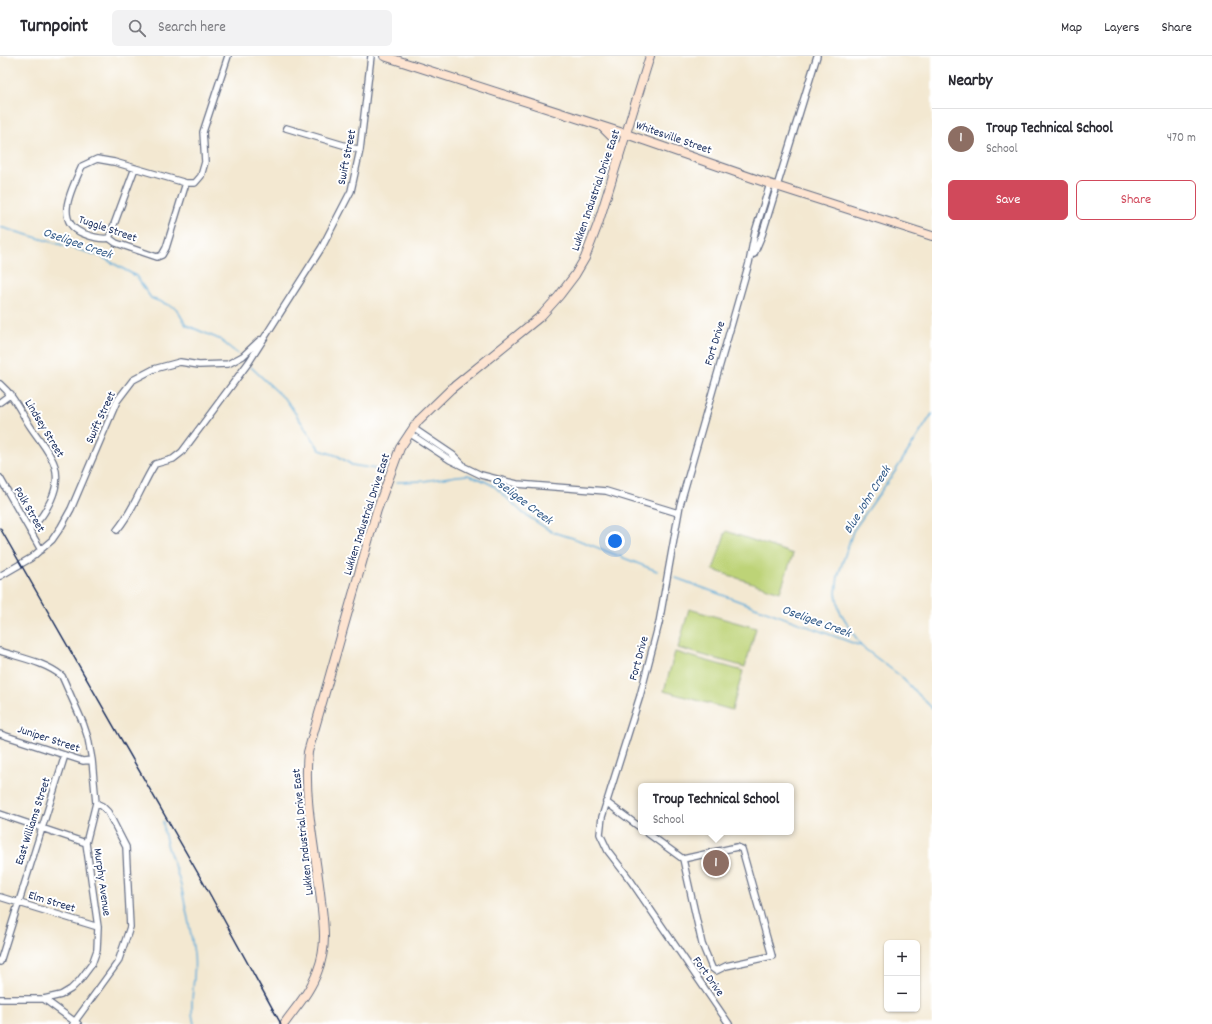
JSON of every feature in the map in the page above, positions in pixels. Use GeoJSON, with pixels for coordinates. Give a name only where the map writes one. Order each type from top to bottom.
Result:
{"type":"FeatureCollection","features":[{"type":"Feature","properties":{"kind":"main road","name":"Whitesville Street"},"geometry":{"type":"LineString","coordinates":[[384,56],[600,125],[774,185],[932,236]]}},
{"type":"Feature","properties":{"kind":"main road","name":"Lukken Industrial Drive East"},"geometry":{"type":"LineString","coordinates":[[284,1024],[315,978],[321,964],[324,941],[319,879],[307,782],[308,752],[377,510],[396,456],[411,430],[451,389],[540,316],[565,290],[585,258],[619,158],[650,56]]}},
{"type":"Feature","properties":{"kind":"main road"},"geometry":{"type":"LineString","coordinates":[[600,125],[611,135],[616,144],[619,158]]}},
{"type":"Feature","properties":{"kind":"street"},"geometry":{"type":"LineString","coordinates":[[186,183],[195,184],[201,176],[205,162],[203,132],[228,56]]}},
{"type":"Feature","properties":{"kind":"street","name":"Swift Street"},"geometry":{"type":"LineString","coordinates":[[117,530],[129,516],[144,481],[155,464],[173,459],[182,452],[249,362],[337,221],[351,191],[360,150],[371,56]]}},
{"type":"Feature","properties":{"kind":"street","name":"Fort Drive"},"geometry":{"type":"LineString","coordinates":[[729,1024],[602,842],[600,834],[606,802],[640,696],[659,623],[678,513],[710,394],[749,263],[762,235],[774,185],[817,56]]}},
{"type":"Feature","properties":{"kind":"street"},"geometry":{"type":"LineString","coordinates":[[286,128],[360,150]]}},
{"type":"Feature","properties":{"kind":"street","name":"Tuggle Street"},"geometry":{"type":"LineString","coordinates":[[97,159],[135,168],[186,183],[166,248],[162,255],[157,257],[116,243],[109,238],[104,239],[87,235],[72,228],[67,220],[66,210],[82,166],[97,159]]}},
{"type":"Feature","properties":{"kind":"street"},"geometry":{"type":"LineString","coordinates":[[109,238],[135,168]]}},
{"type":"Feature","properties":{"kind":"street","name":"Swift Street"},"geometry":{"type":"LineString","coordinates":[[0,576],[21,565],[52,540],[71,509],[117,401],[133,380],[154,369],[180,362],[199,365],[228,364],[243,356],[266,334]]}},
{"type":"Feature","properties":{"kind":"street","name":"Lindsey Street"},"geometry":{"type":"LineString","coordinates":[[0,384],[11,394],[30,426],[45,446],[57,471],[58,480],[55,492],[38,523],[30,529]]}},
{"type":"Feature","properties":{"kind":"street"},"geometry":{"type":"LineString","coordinates":[[0,402],[11,394]]}},
{"type":"Feature","properties":{"kind":"street"},"geometry":{"type":"LineString","coordinates":[[411,430],[453,455],[465,467],[481,475],[518,484],[606,491],[678,513]]}},
{"type":"Feature","properties":{"kind":"street","name":"Polk Street"},"geometry":{"type":"LineString","coordinates":[[0,478],[41,550]]}},
{"type":"Feature","properties":{"kind":"street","name":"Murphy Avenue"},"geometry":{"type":"LineString","coordinates":[[0,651],[55,670],[62,676],[83,723],[88,738],[92,760],[96,803],[86,843],[98,927],[97,950],[92,964],[71,989],[61,995],[44,999],[0,999]]}},
{"type":"Feature","properties":{"kind":"street","name":"Juniper Street"},"geometry":{"type":"LineString","coordinates":[[0,734],[83,761],[92,760]]}},
{"type":"Feature","properties":{"kind":"street","name":"East Williams Street"},"geometry":{"type":"LineString","coordinates":[[0,962],[65,755]]}},
{"type":"Feature","properties":{"kind":"street"},"geometry":{"type":"LineString","coordinates":[[606,802],[638,826]]}},
{"type":"Feature","properties":{"kind":"street"},"geometry":{"type":"LineString","coordinates":[[44,999],[75,1023],[118,962],[130,926],[126,847],[108,812],[96,803]]}},
{"type":"Feature","properties":{"kind":"street"},"geometry":{"type":"LineString","coordinates":[[0,814],[86,843]]}},
{"type":"Feature","properties":{"kind":"street"},"geometry":{"type":"LineString","coordinates":[[650,835],[683,860],[702,944],[712,968],[716,971],[726,966],[772,956],[742,848],[737,847],[683,860]]}},
{"type":"Feature","properties":{"kind":"street","name":"Elm Street"},"geometry":{"type":"LineString","coordinates":[[0,897],[98,927]]}},
{"type":"Feature","properties":{"kind":"green space"},"geometry":{"type":"Polygon","coordinates":[[[726,531],[793,554],[780,592],[713,570],[726,531]]]}},
{"type":"Feature","properties":{"kind":"green space"},"geometry":{"type":"Polygon","coordinates":[[[689,609],[756,628],[745,667],[678,648],[689,609]]]}},
{"type":"Feature","properties":{"kind":"green space"},"geometry":{"type":"Polygon","coordinates":[[[675,652],[743,671],[732,710],[664,691],[675,652]]]}},
{"type":"Feature","properties":{"kind":"waterway","name":"Oseligee Creek"},"geometry":{"type":"LineString","coordinates":[[0,227],[100,256],[136,276],[151,298],[176,308],[186,325],[219,339],[238,354]]}},
{"type":"Feature","properties":{"kind":"waterway","name":"Oseligee Creek"},"geometry":{"type":"LineString","coordinates":[[251,367],[287,401],[320,450],[338,456],[352,465],[376,469]]}},
{"type":"Feature","properties":{"kind":"waterway","name":"Blue John Creek"},"geometry":{"type":"LineString","coordinates":[[932,414],[896,470],[853,531],[838,576],[836,593],[839,610],[861,646],[899,675],[932,708]]}},
{"type":"Feature","properties":{"kind":"waterway","name":"Oseligee Creek"},"geometry":{"type":"LineString","coordinates":[[397,482],[424,481],[468,475],[494,486],[523,513],[552,532],[573,538],[657,571]]}},
{"type":"Feature","properties":{"kind":"waterway","name":"Oseligee Creek"},"geometry":{"type":"LineString","coordinates":[[676,578],[861,646]]}},
{"type":"Feature","properties":{"kind":"waterway"},"geometry":{"type":"LineString","coordinates":[[163,821],[165,838],[181,886],[193,946],[195,963],[192,1016],[194,1024]]}},
{"type":"Feature","properties":{"kind":"railway"},"geometry":{"type":"LineString","coordinates":[[0,528],[207,889],[281,1024]]}},
{"type":"Feature","properties":{"kind":"place","name":"Troup Technical School"},"geometry":{"type":"Point","coordinates":[716,863]}}]}
